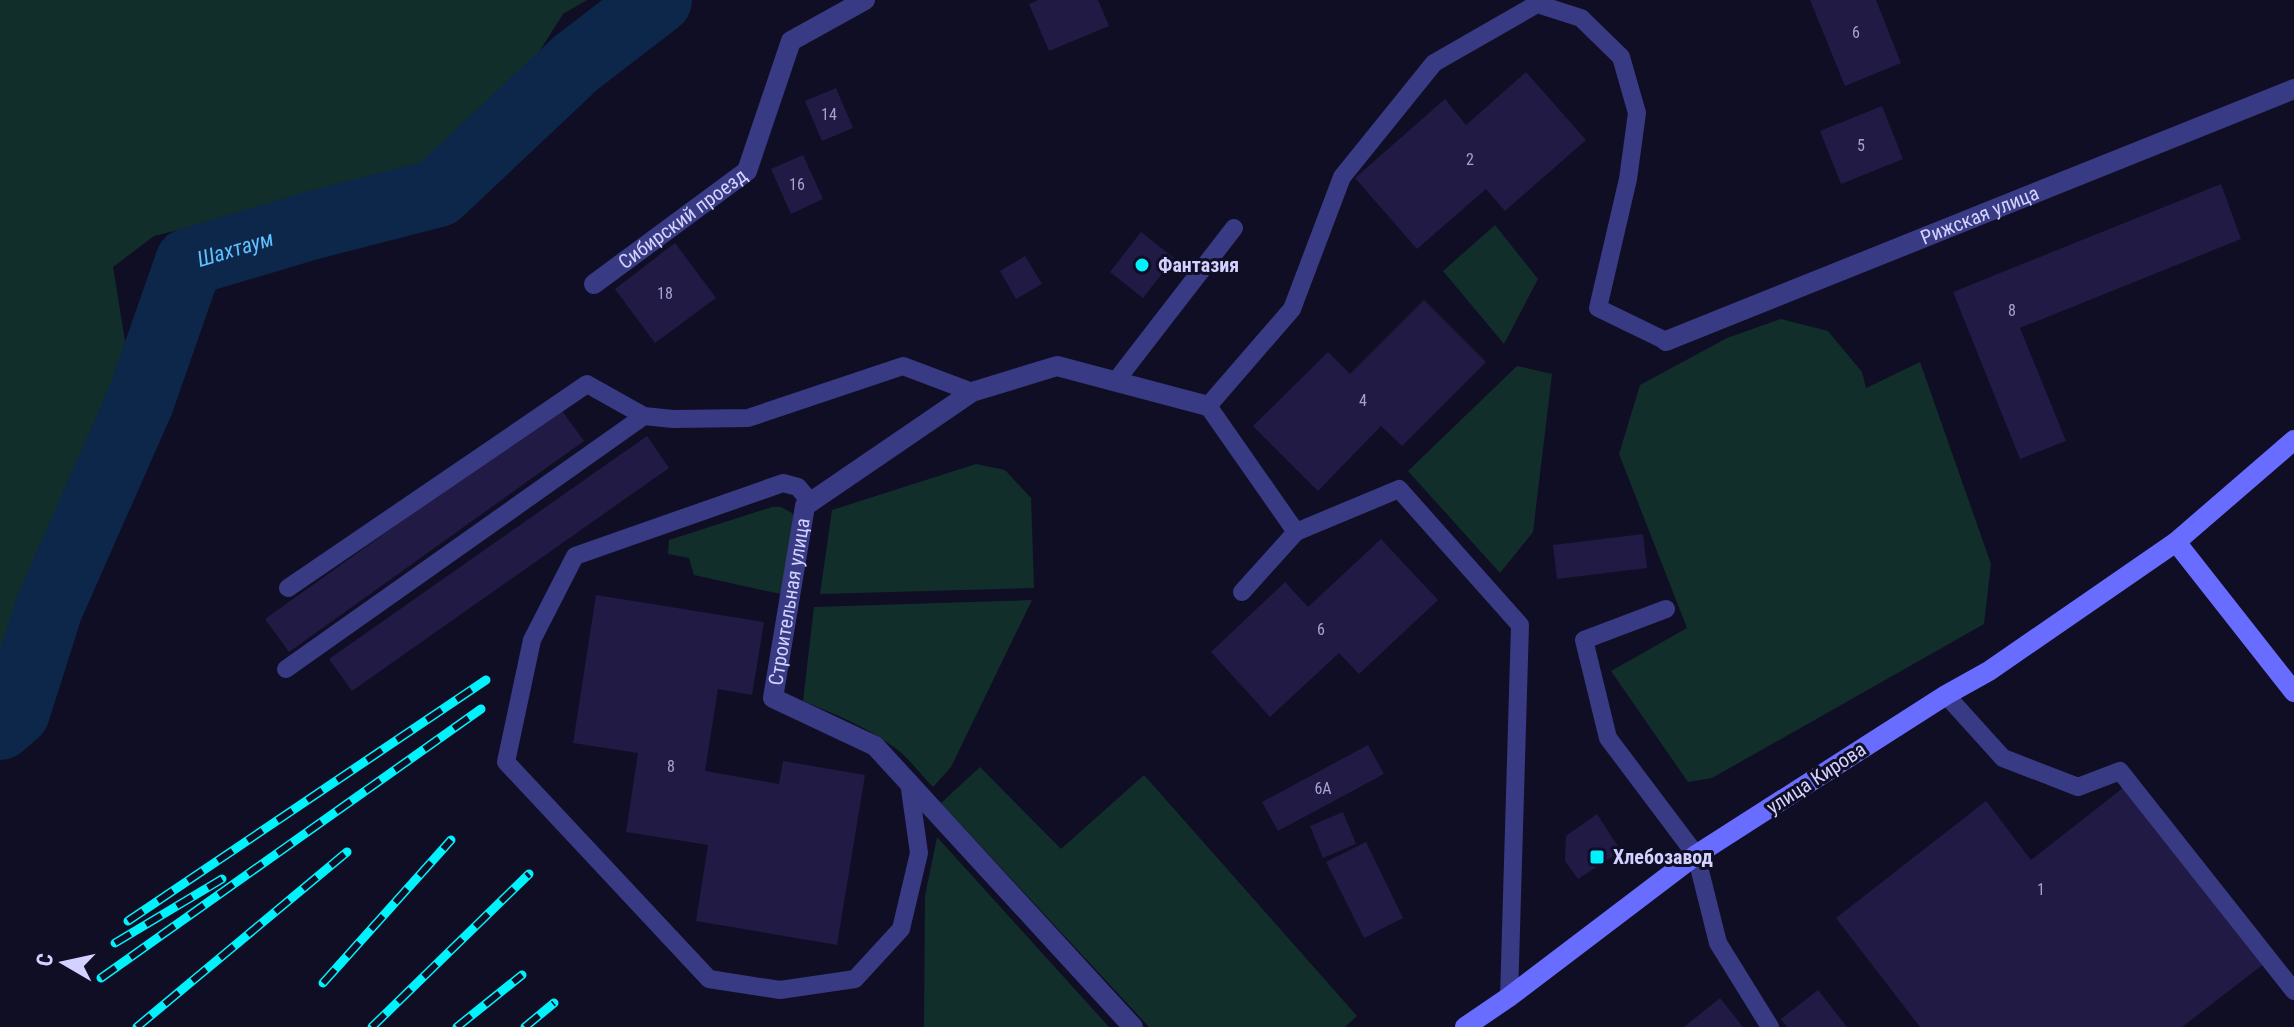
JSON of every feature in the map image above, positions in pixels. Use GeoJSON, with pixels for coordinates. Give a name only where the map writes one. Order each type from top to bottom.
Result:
{"type":"FeatureCollection","features":[{"type":"Feature","properties":{"kind":"street","name":"Сибирский проезд"},"geometry":{"type":"LineString","coordinates":[[594,284],[747,171],[791,41],[865,0]]}},
{"type":"Feature","properties":{"kind":"street","name":"Рижская улица"},"geometry":{"type":"LineString","coordinates":[[1666,341],[2294,89]]}},
{"type":"Feature","properties":{"kind":"street","name":"Строительная улица"},"geometry":{"type":"LineString","coordinates":[[1133,1027],[875,746],[773,698],[805,506],[972,392],[1057,366],[1208,406]]}},
{"type":"Feature","properties":{"kind":"street","name":"улица Кирова"},"geometry":{"type":"LineString","coordinates":[[1465,1027],[1696,855],[1946,695],[1989,671],[2176,542],[2294,440]]}},
{"type":"Feature","properties":{"kind":"street"},"geometry":{"type":"LineString","coordinates":[[2176,542],[2294,692]]}},
{"type":"Feature","properties":{"kind":"lane"},"geometry":{"type":"LineString","coordinates":[[1296,532],[1208,406],[1292,309],[1342,177],[1434,63],[1537,4],[1581,18],[1621,57],[1637,113],[1628,179],[1598,308],[1666,341]]}},
{"type":"Feature","properties":{"kind":"lane"},"geometry":{"type":"LineString","coordinates":[[1115,382],[1234,228]]}},
{"type":"Feature","properties":{"kind":"lane"},"geometry":{"type":"LineString","coordinates":[[288,588],[587,384],[644,416],[748,418],[903,366],[972,392]]}},
{"type":"Feature","properties":{"kind":"lane"},"geometry":{"type":"LineString","coordinates":[[286,669],[644,416]]}},
{"type":"Feature","properties":{"kind":"lane"},"geometry":{"type":"LineString","coordinates":[[811,503],[798,487],[783,483],[575,556],[532,640],[506,762],[709,979],[780,990],[855,979],[901,929],[919,853],[909,782]]}},
{"type":"Feature","properties":{"kind":"lane"},"geometry":{"type":"LineString","coordinates":[[1242,592],[1296,532],[1399,489],[1520,625],[1509,997]]}},
{"type":"Feature","properties":{"kind":"lane"},"geometry":{"type":"LineString","coordinates":[[1666,609],[1584,640],[1608,738],[1696,855],[1718,943],[1770,1027]]}},
{"type":"Feature","properties":{"kind":"lane"},"geometry":{"type":"LineString","coordinates":[[1946,695],[2003,758],[2078,787],[2120,771],[2294,991]]}},
{"type":"Feature","properties":{"kind":"green space"},"geometry":{"type":"Polygon","coordinates":[[[0,0],[587,0],[563,14],[484,139],[406,191],[255,211],[154,236],[113,267],[127,353],[91,430],[24,618],[0,672],[0,0]]]}},
{"type":"Feature","properties":{"kind":"green space"},"geometry":{"type":"Polygon","coordinates":[[[1495,225],[1538,279],[1504,344],[1443,271],[1495,225]]]}},
{"type":"Feature","properties":{"kind":"green space"},"geometry":{"type":"Polygon","coordinates":[[[1781,319],[1828,331],[1862,372],[1866,388],[1920,362],[1991,564],[1984,624],[1712,778],[1688,782],[1611,671],[1687,628],[1619,454],[1640,385],[1727,338],[1781,319]]]}},
{"type":"Feature","properties":{"kind":"green space"},"geometry":{"type":"Polygon","coordinates":[[[1517,366],[1552,374],[1533,532],[1500,573],[1408,471],[1517,366]]]}},
{"type":"Feature","properties":{"kind":"green space"},"geometry":{"type":"Polygon","coordinates":[[[976,464],[1005,470],[1031,498],[1034,588],[820,594],[832,510],[976,464]]]}},
{"type":"Feature","properties":{"kind":"green space"},"geometry":{"type":"Polygon","coordinates":[[[772,507],[781,507],[792,513],[798,526],[785,595],[694,575],[689,558],[668,554],[669,540],[772,507]]]}},
{"type":"Feature","properties":{"kind":"green space"},"geometry":{"type":"Polygon","coordinates":[[[1032,600],[951,767],[933,787],[903,754],[887,742],[852,722],[803,701],[814,607],[1032,600]]]}},
{"type":"Feature","properties":{"kind":"green space"},"geometry":{"type":"Polygon","coordinates":[[[980,767],[1061,849],[1144,775],[1357,1016],[1345,1027],[1149,1027],[941,803],[980,767]]]}},
{"type":"Feature","properties":{"kind":"green space"},"geometry":{"type":"Polygon","coordinates":[[[937,837],[1109,1027],[924,1027],[925,896],[937,837]]]}},
{"type":"Feature","properties":{"kind":"building"},"geometry":{"type":"Polygon","coordinates":[[[1038,0],[1098,0],[1109,26],[1049,51],[1029,4],[1038,0]]]}},
{"type":"Feature","properties":{"kind":"building"},"geometry":{"type":"Polygon","coordinates":[[[1810,0],[1876,0],[1901,63],[1845,86],[1810,0]]]}},
{"type":"Feature","properties":{"kind":"building"},"geometry":{"type":"Polygon","coordinates":[[[1526,72],[1586,140],[1505,211],[1486,189],[1417,249],[1355,178],[1445,99],[1466,125],[1526,72]]]}},
{"type":"Feature","properties":{"kind":"building"},"geometry":{"type":"Polygon","coordinates":[[[836,88],[853,128],[822,141],[805,101],[836,88]]]}},
{"type":"Feature","properties":{"kind":"building"},"geometry":{"type":"Polygon","coordinates":[[[1882,106],[1903,159],[1841,184],[1820,131],[1882,106]]]}},
{"type":"Feature","properties":{"kind":"building"},"geometry":{"type":"Polygon","coordinates":[[[803,155],[823,199],[791,214],[771,169],[803,155]]]}},
{"type":"Feature","properties":{"kind":"building"},"geometry":{"type":"Polygon","coordinates":[[[2221,184],[2241,239],[2020,328],[2066,441],[2020,459],[1953,292],[2221,184]]]}},
{"type":"Feature","properties":{"kind":"building","name":"Фантазия"},"geometry":{"type":"Polygon","coordinates":[[[1141,232],[1174,258],[1143,298],[1110,272],[1141,232]]]}},
{"type":"Feature","properties":{"kind":"building"},"geometry":{"type":"Polygon","coordinates":[[[675,243],[716,298],[655,343],[615,289],[675,243]]]}},
{"type":"Feature","properties":{"kind":"building"},"geometry":{"type":"Polygon","coordinates":[[[1025,256],[1042,284],[1016,299],[1000,271],[1025,256]]]}},
{"type":"Feature","properties":{"kind":"building"},"geometry":{"type":"Polygon","coordinates":[[[1424,300],[1486,362],[1402,446],[1381,426],[1318,491],[1253,426],[1328,352],[1350,374],[1424,300]]]}},
{"type":"Feature","properties":{"kind":"building"},"geometry":{"type":"Polygon","coordinates":[[[560,408],[584,441],[289,652],[265,619],[560,408]]]}},
{"type":"Feature","properties":{"kind":"building"},"geometry":{"type":"Polygon","coordinates":[[[647,436],[669,468],[352,691],[329,659],[647,436]]]}},
{"type":"Feature","properties":{"kind":"building"},"geometry":{"type":"Polygon","coordinates":[[[1643,534],[1647,568],[1557,579],[1553,545],[1643,534]]]}},
{"type":"Feature","properties":{"kind":"building"},"geometry":{"type":"Polygon","coordinates":[[[1381,539],[1438,600],[1359,674],[1339,653],[1270,717],[1211,652],[1285,582],[1308,607],[1381,539]]]}},
{"type":"Feature","properties":{"kind":"building"},"geometry":{"type":"Polygon","coordinates":[[[596,595],[764,622],[752,695],[718,689],[705,771],[779,784],[783,761],[865,775],[837,945],[696,921],[708,845],[626,832],[638,753],[573,743],[596,595]]]}},
{"type":"Feature","properties":{"kind":"building"},"geometry":{"type":"Polygon","coordinates":[[[1368,745],[1384,774],[1278,831],[1262,802],[1368,745]]]}},
{"type":"Feature","properties":{"kind":"building"},"geometry":{"type":"Polygon","coordinates":[[[2128,784],[2265,963],[2182,1027],[1920,1027],[1836,918],[1986,801],[2031,860],[2128,784]]]}},
{"type":"Feature","properties":{"kind":"building"},"geometry":{"type":"Polygon","coordinates":[[[1343,812],[1356,844],[1323,858],[1310,826],[1343,812]]]}},
{"type":"Feature","properties":{"kind":"building"},"geometry":{"type":"Polygon","coordinates":[[[1597,814],[1621,851],[1578,879],[1565,861],[1566,836],[1597,814]]]}},
{"type":"Feature","properties":{"kind":"building"},"geometry":{"type":"Polygon","coordinates":[[[1366,842],[1403,918],[1364,938],[1326,862],[1366,842]]]}},
{"type":"Feature","properties":{"kind":"building"},"geometry":{"type":"Polygon","coordinates":[[[1818,990],[1847,1027],[1787,1027],[1781,1019],[1818,990]]]}},
{"type":"Feature","properties":{"kind":"building"},"geometry":{"type":"Polygon","coordinates":[[[1720,998],[1743,1027],[1684,1027],[1720,998]]]}},
{"type":"Feature","properties":{"kind":"waterway","name":"Шахтаум"},"geometry":{"type":"LineString","coordinates":[[0,726],[16,712],[49,608],[140,402],[189,262],[438,193],[576,63],[658,0]]}},
{"type":"Feature","properties":{"kind":"railway"},"geometry":{"type":"LineString","coordinates":[[128,921],[486,680]]}},
{"type":"Feature","properties":{"kind":"railway"},"geometry":{"type":"LineString","coordinates":[[101,978],[481,709]]}},
{"type":"Feature","properties":{"kind":"railway"},"geometry":{"type":"LineString","coordinates":[[323,983],[451,840]]}},
{"type":"Feature","properties":{"kind":"railway"},"geometry":{"type":"LineString","coordinates":[[137,1027],[347,852]]}},
{"type":"Feature","properties":{"kind":"railway"},"geometry":{"type":"LineString","coordinates":[[372,1027],[529,874]]}},
{"type":"Feature","properties":{"kind":"railway"},"geometry":{"type":"LineString","coordinates":[[115,943],[222,879]]}},
{"type":"Feature","properties":{"kind":"railway"},"geometry":{"type":"LineString","coordinates":[[457,1027],[522,975]]}},
{"type":"Feature","properties":{"kind":"railway"},"geometry":{"type":"LineString","coordinates":[[525,1027],[554,1003]]}},
{"type":"Feature","properties":{"kind":"place","name":"Фантазия"},"geometry":{"type":"Point","coordinates":[1142,265]}},
{"type":"Feature","properties":{"kind":"place","name":"Хлебозавод"},"geometry":{"type":"Point","coordinates":[1597,857]}}]}
